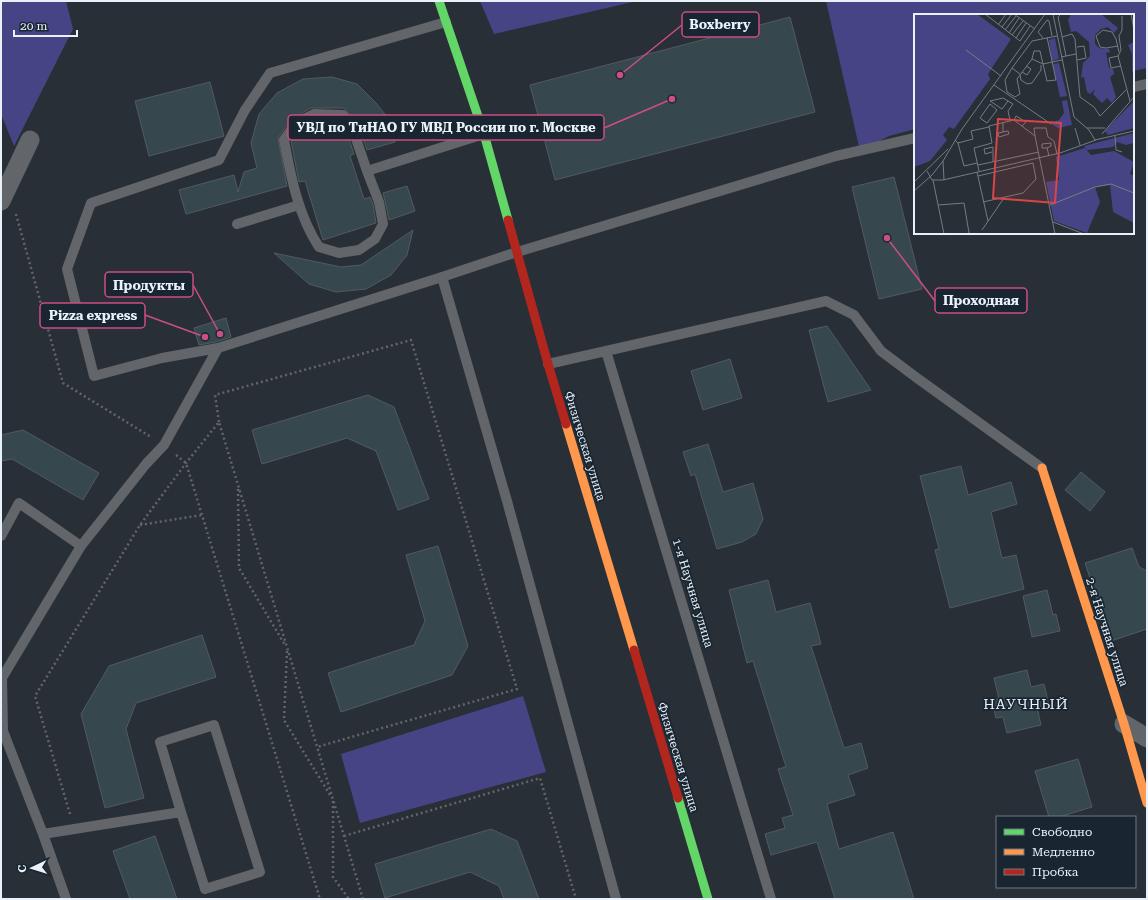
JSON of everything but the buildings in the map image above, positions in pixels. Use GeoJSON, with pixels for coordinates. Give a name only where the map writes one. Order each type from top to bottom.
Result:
{"type":"FeatureCollection","features":[{"type":"Feature","properties":{"kind":"street","name":"Физическая улица"},"geometry":{"type":"LineString","coordinates":[[440,1],[484,134],[548,364],[708,899]]}},
{"type":"Feature","properties":{"kind":"street"},"geometry":{"type":"LineString","coordinates":[[5,193],[30,140]]}},
{"type":"Feature","properties":{"kind":"street","name":"2-я Научная улица"},"geometry":{"type":"LineString","coordinates":[[1042,468],[1124,724],[1147,803]]}},
{"type":"Feature","properties":{"kind":"street"},"geometry":{"type":"LineString","coordinates":[[1124,724],[1147,738]]}},
{"type":"Feature","properties":{"kind":"lane"},"geometry":{"type":"LineString","coordinates":[[446,22],[270,72],[245,110],[220,160],[91,204],[67,269],[94,376],[162,358],[218,348],[516,252],[836,156],[914,138]]}},
{"type":"Feature","properties":{"kind":"lane"},"geometry":{"type":"LineString","coordinates":[[1134,87],[1147,84]]}},
{"type":"Feature","properties":{"kind":"lane"},"geometry":{"type":"LineString","coordinates":[[314,114],[343,115],[353,130],[367,171],[379,202],[383,224],[375,240],[359,250],[339,253],[318,247],[309,233],[299,205],[290,172],[284,140],[296,123],[314,114]]}},
{"type":"Feature","properties":{"kind":"lane"},"geometry":{"type":"LineString","coordinates":[[367,171],[484,134]]}},
{"type":"Feature","properties":{"kind":"lane"},"geometry":{"type":"LineString","coordinates":[[237,224],[299,205]]}},
{"type":"Feature","properties":{"kind":"lane"},"geometry":{"type":"LineString","coordinates":[[442,277],[507,501],[616,899]]}},
{"type":"Feature","properties":{"kind":"lane"},"geometry":{"type":"LineString","coordinates":[[548,364],[826,301],[854,315],[881,351],[1042,468]]}},
{"type":"Feature","properties":{"kind":"lane"},"geometry":{"type":"LineString","coordinates":[[66,899],[43,834],[2,731],[2,678],[81,546],[146,464],[164,445],[218,348]]}},
{"type":"Feature","properties":{"kind":"lane","name":"1-я Научная улица"},"geometry":{"type":"LineString","coordinates":[[606,351],[771,899]]}},
{"type":"Feature","properties":{"kind":"lane"},"geometry":{"type":"LineString","coordinates":[[1,536],[19,503],[81,546]]}},
{"type":"Feature","properties":{"kind":"lane"},"geometry":{"type":"LineString","coordinates":[[214,725],[260,872],[205,889],[181,812],[160,742],[214,725]]}},
{"type":"Feature","properties":{"kind":"lane"},"geometry":{"type":"LineString","coordinates":[[43,834],[181,812]]}},
{"type":"Feature","properties":{"kind":"path"},"geometry":{"type":"LineString","coordinates":[[5,193],[63,383],[164,445],[186,463],[320,899]]}},
{"type":"Feature","properties":{"kind":"path"},"geometry":{"type":"LineString","coordinates":[[317,747],[517,689],[411,340],[215,395],[219,422],[288,648],[317,747],[363,899]]}},
{"type":"Feature","properties":{"kind":"path"},"geometry":{"type":"LineString","coordinates":[[74,829],[35,696],[140,525],[186,463],[219,422]]}},
{"type":"Feature","properties":{"kind":"path"},"geometry":{"type":"LineString","coordinates":[[238,484],[239,568],[288,648],[284,720],[333,798],[332,877],[349,899]]}},
{"type":"Feature","properties":{"kind":"path"},"geometry":{"type":"LineString","coordinates":[[140,525],[202,515]]}},
{"type":"Feature","properties":{"kind":"path"},"geometry":{"type":"LineString","coordinates":[[344,836],[540,778],[576,899]]}},
{"type":"Feature","properties":{"kind":"shaded area"},"geometry":{"type":"Polygon","coordinates":[[[1,1],[66,1],[73,29],[14,146],[1,114],[1,1]]]}},
{"type":"Feature","properties":{"kind":"shaded area"},"geometry":{"type":"Polygon","coordinates":[[[480,1],[637,1],[494,34],[480,1]]]}},
{"type":"Feature","properties":{"kind":"shaded area"},"geometry":{"type":"Polygon","coordinates":[[[826,1],[1147,1],[1147,68],[1134,71],[1134,14],[914,14],[914,129],[889,136],[860,151],[826,1]]]}},
{"type":"Feature","properties":{"kind":"shaded area"},"geometry":{"type":"Polygon","coordinates":[[[523,696],[546,772],[360,823],[341,754],[523,696]]]}},
{"type":"Feature","properties":{"kind":"traffic: fast"},"geometry":{"type":"LineString","coordinates":[[439,1],[484,134],[508,220]]}},
{"type":"Feature","properties":{"kind":"traffic: fast"},"geometry":{"type":"LineString","coordinates":[[678,798],[708,899]]}},
{"type":"Feature","properties":{"kind":"traffic: slow"},"geometry":{"type":"LineString","coordinates":[[566,424],[634,650]]}},
{"type":"Feature","properties":{"kind":"traffic: slow"},"geometry":{"type":"LineString","coordinates":[[1042,468],[1124,724],[1147,803]]}},
{"type":"Feature","properties":{"kind":"traffic: jam"},"geometry":{"type":"LineString","coordinates":[[508,220],[566,424]]}},
{"type":"Feature","properties":{"kind":"traffic: jam"},"geometry":{"type":"LineString","coordinates":[[634,650],[678,798]]}},
{"type":"Feature","properties":{"kind":"place","name":"Boxberry"},"geometry":{"type":"Point","coordinates":[620,75]}},
{"type":"Feature","properties":{"kind":"place","name":"УВД по ТиНАО ГУ МВД России по г. Москве"},"geometry":{"type":"Point","coordinates":[672,99]}},
{"type":"Feature","properties":{"kind":"place","name":"Проходная"},"geometry":{"type":"Point","coordinates":[887,238]}},
{"type":"Feature","properties":{"kind":"place","name":"Продукты"},"geometry":{"type":"Point","coordinates":[220,334]}},
{"type":"Feature","properties":{"kind":"place","name":"Pizza express"},"geometry":{"type":"Point","coordinates":[205,337]}},
{"type":"Feature","properties":{"kind":"district","name":"НАУЧНЫЙ"},"geometry":{"type":"Point","coordinates":[1026,704]}}]}
